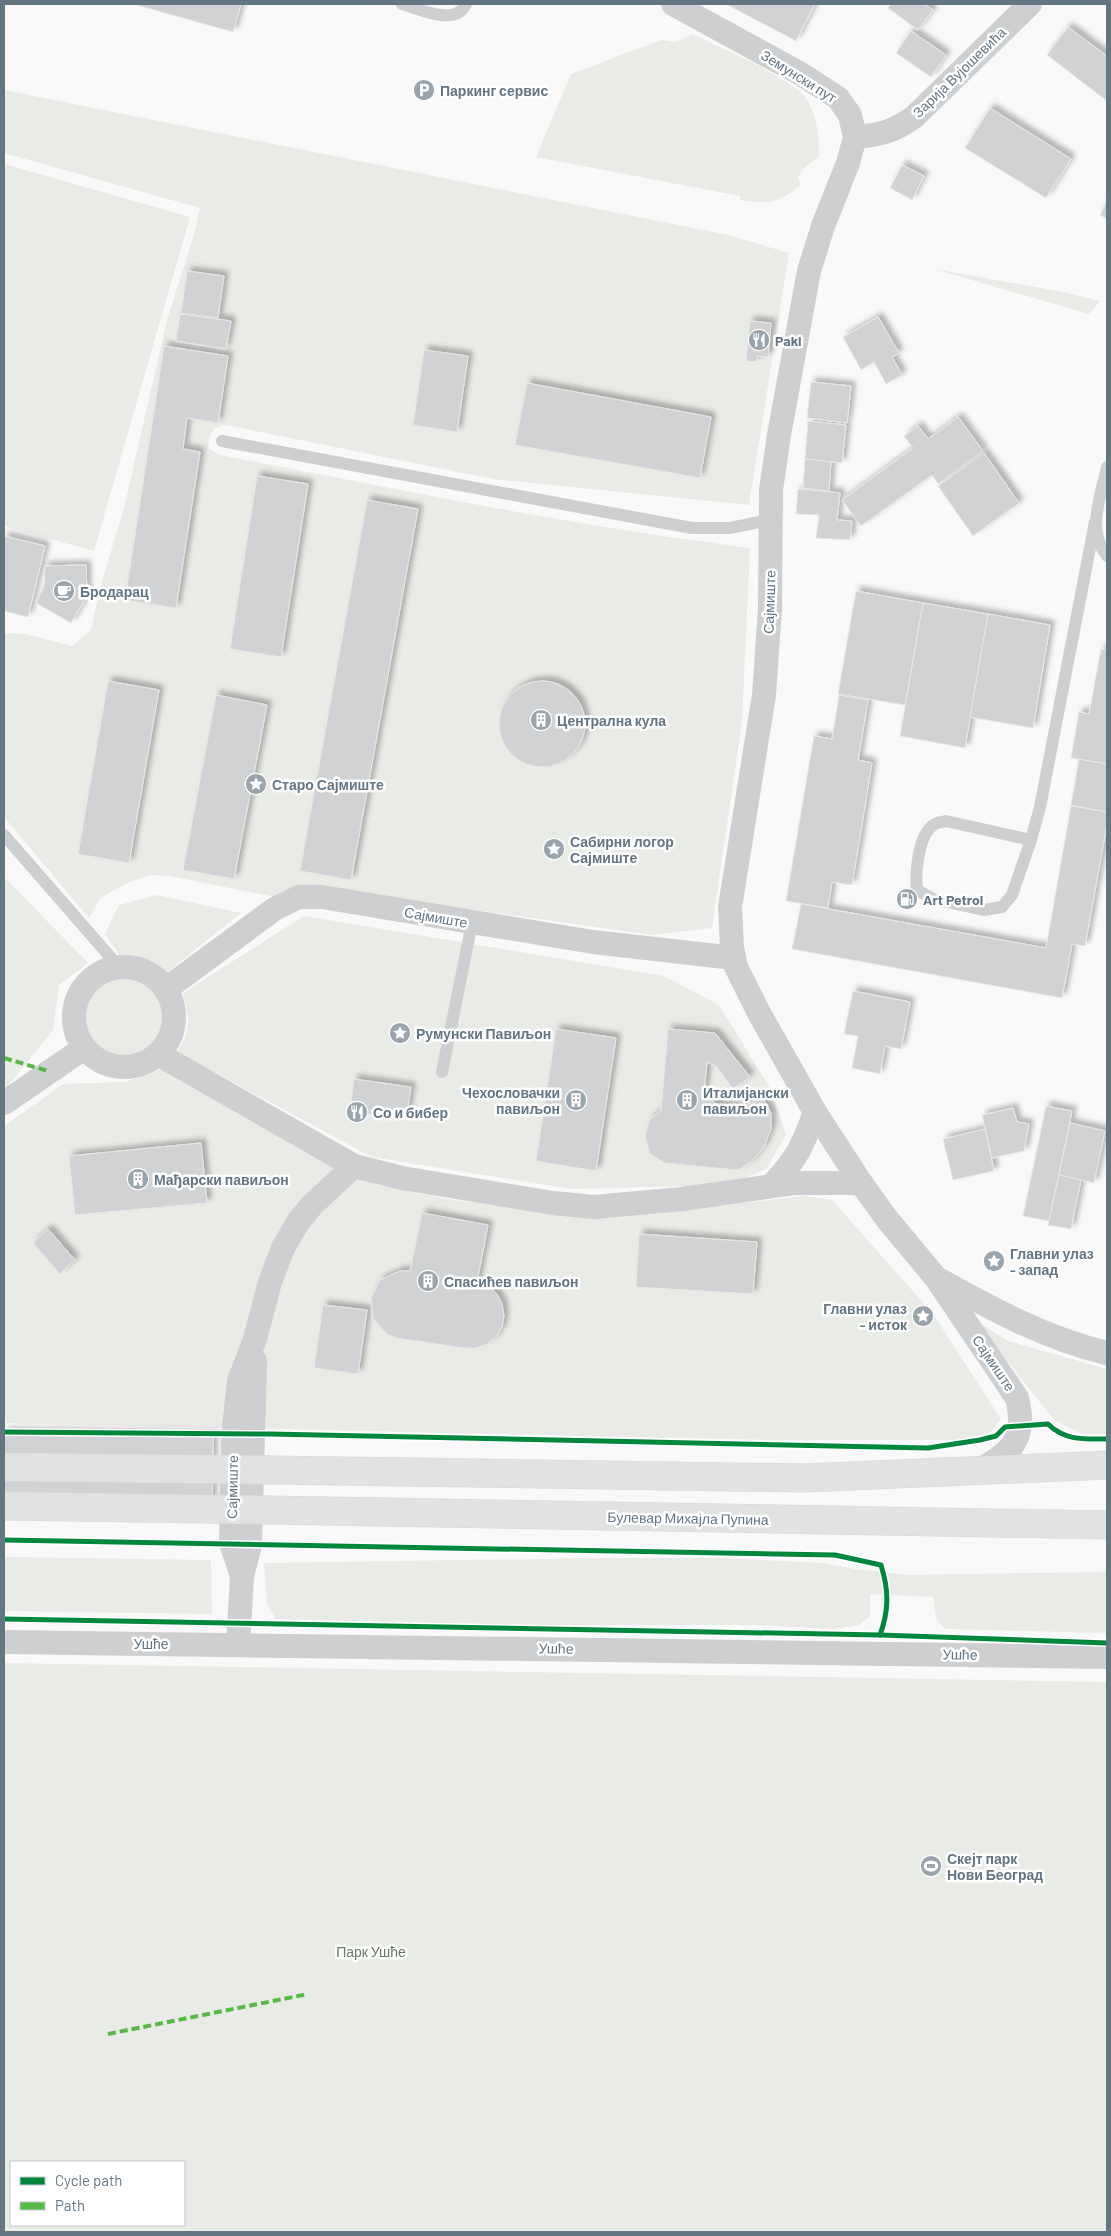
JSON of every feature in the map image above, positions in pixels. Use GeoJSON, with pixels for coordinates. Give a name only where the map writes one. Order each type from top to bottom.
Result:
{"type":"FeatureCollection","features":[{"type":"Feature","properties":{"kind":"main road"},"geometry":{"type":"LineString","coordinates":[[4,1467],[805,1478],[1107,1465]]}},
{"type":"Feature","properties":{"kind":"main road","name":"Булевар Михајла Пупина"},"geometry":{"type":"LineString","coordinates":[[4,1506],[1107,1525]]}},
{"type":"Feature","properties":{"kind":"street","name":"Земунски пут"},"geometry":{"type":"LineString","coordinates":[[673,4],[801,74],[838,98],[850,115],[854,137],[850,157],[817,248]]}},
{"type":"Feature","properties":{"kind":"street","name":"Зарија Вујошевића"},"geometry":{"type":"LineString","coordinates":[[854,137],[879,135],[900,128],[914,117],[1030,4]]}},
{"type":"Feature","properties":{"kind":"street","name":"Сајмиште"},"geometry":{"type":"LineString","coordinates":[[817,248],[802,304],[778,435],[771,490],[770,608],[764,695],[730,906],[734,958],[744,985],[759,1013],[816,1112],[861,1183],[887,1219],[936,1278],[1017,1398],[1020,1408],[1021,1426],[1013,1447],[980,1470]]}},
{"type":"Feature","properties":{"kind":"street","name":"Сајмиште"},"geometry":{"type":"LineString","coordinates":[[166,989],[276,908],[299,897],[322,897],[593,942],[734,958]]}},
{"type":"Feature","properties":{"kind":"street"},"geometry":{"type":"LineString","coordinates":[[119,967],[140,969],[150,974],[166,989],[172,1002],[175,1016],[173,1030],[167,1044],[147,1062],[134,1066],[120,1067],[106,1064],[94,1058],[84,1048],[77,1036],[74,1024],[74,1010],[84,986],[94,976],[106,970],[119,967]]}},
{"type":"Feature","properties":{"kind":"street"},"geometry":{"type":"LineString","coordinates":[[4,1103],[84,1048]]}},
{"type":"Feature","properties":{"kind":"street"},"geometry":{"type":"LineString","coordinates":[[158,1054],[354,1166],[402,1178],[576,1207],[630,1205],[772,1185],[815,1182],[861,1183]]}},
{"type":"Feature","properties":{"kind":"street"},"geometry":{"type":"LineString","coordinates":[[772,1185],[801,1151],[816,1112]]}},
{"type":"Feature","properties":{"kind":"street","name":"Сајмиште"},"geometry":{"type":"LineString","coordinates":[[238,1644],[242,1576],[231,1543],[233,1437],[238,1381],[255,1339],[270,1282],[283,1248],[298,1222],[326,1190],[354,1166]]}},
{"type":"Feature","properties":{"kind":"street","name":"Сајмиште"},"geometry":{"type":"LineString","coordinates":[[936,1278],[1044,1334],[1107,1353]]}},
{"type":"Feature","properties":{"kind":"street","name":"Ушће"},"geometry":{"type":"LineString","coordinates":[[4,1642],[1107,1657]]}},
{"type":"Feature","properties":{"kind":"lane"},"geometry":{"type":"LineString","coordinates":[[402,4],[449,16],[458,14],[466,4]]}},
{"type":"Feature","properties":{"kind":"lane"},"geometry":{"type":"LineString","coordinates":[[222,441],[692,528],[730,528],[770,520]]}},
{"type":"Feature","properties":{"kind":"lane"},"geometry":{"type":"LineString","coordinates":[[1032,840],[946,822],[935,824],[926,832],[915,872],[917,890],[933,899],[984,910],[1002,907],[1012,895],[1032,840],[1040,807],[1107,467]]}},
{"type":"Feature","properties":{"kind":"lane"},"geometry":{"type":"LineString","coordinates":[[1095,522],[1098,542],[1107,556]]}},
{"type":"Feature","properties":{"kind":"lane"},"geometry":{"type":"LineString","coordinates":[[4,835],[119,967]]}},
{"type":"Feature","properties":{"kind":"lane"},"geometry":{"type":"LineString","coordinates":[[442,1072],[472,923]]}},
{"type":"Feature","properties":{"kind":"green space"},"geometry":{"type":"Polygon","coordinates":[[[693,34],[770,72],[797,89],[805,97],[812,110],[816,125],[819,140],[819,156],[802,170],[798,178],[801,185],[786,196],[773,201],[750,202],[740,200],[740,196],[536,157],[571,74],[661,40],[676,42],[693,34]]]}},
{"type":"Feature","properties":{"kind":"green space"},"geometry":{"type":"Polygon","coordinates":[[[4,90],[728,235],[789,253],[749,505],[494,479],[226,425],[215,428],[210,435],[208,448],[220,455],[484,506],[617,529],[750,548],[742,721],[712,928],[652,935],[305,886],[283,891],[275,897],[170,876],[150,875],[127,883],[100,898],[89,918],[4,817],[4,633],[25,634],[72,646],[91,630],[100,588],[124,508],[167,320],[193,238],[200,208],[4,153],[4,90]]]}},
{"type":"Feature","properties":{"kind":"green space"},"geometry":{"type":"Polygon","coordinates":[[[4,164],[190,217],[94,551],[4,526],[4,164]]]}},
{"type":"Feature","properties":{"kind":"green space"},"geometry":{"type":"Polygon","coordinates":[[[934,269],[1063,292],[1100,301],[1089,314],[934,269]]]}},
{"type":"Feature","properties":{"kind":"green space"},"geometry":{"type":"Polygon","coordinates":[[[4,877],[88,963],[59,985],[53,1030],[4,1091],[4,877]]]}},
{"type":"Feature","properties":{"kind":"green space"},"geometry":{"type":"Polygon","coordinates":[[[157,895],[241,913],[166,973],[140,958],[120,956],[105,934],[119,905],[157,895]]]}},
{"type":"Feature","properties":{"kind":"green space"},"geometry":{"type":"Polygon","coordinates":[[[304,916],[664,976],[719,1005],[769,1086],[786,1135],[766,1169],[729,1185],[571,1189],[372,1157],[177,1052],[185,1037],[188,1024],[183,993],[304,916]]]}},
{"type":"Feature","properties":{"kind":"green space"},"geometry":{"type":"Polygon","coordinates":[[[115,973],[139,978],[152,986],[161,998],[165,1012],[163,1028],[156,1042],[145,1052],[130,1057],[111,1055],[88,1042],[84,1020],[87,1001],[91,993],[97,985],[115,973]]]}},
{"type":"Feature","properties":{"kind":"green space"},"geometry":{"type":"Polygon","coordinates":[[[162,1069],[376,1185],[454,1200],[602,1218],[805,1196],[832,1200],[933,1314],[1001,1419],[991,1432],[960,1440],[772,1440],[4,1423],[4,1126],[63,1084],[125,1082],[162,1069]]]}},
{"type":"Feature","properties":{"kind":"green space"},"geometry":{"type":"Polygon","coordinates":[[[974,1319],[1008,1341],[1107,1369],[1107,1434],[1082,1434],[1054,1420],[974,1319]]]}},
{"type":"Feature","properties":{"kind":"green space"},"geometry":{"type":"Polygon","coordinates":[[[4,1557],[211,1560],[212,1614],[4,1611],[4,1557]]]}},
{"type":"Feature","properties":{"kind":"green space"},"geometry":{"type":"Polygon","coordinates":[[[725,1558],[822,1563],[908,1575],[1107,1572],[1107,1633],[946,1629],[937,1621],[933,1597],[870,1594],[870,1616],[859,1625],[834,1629],[753,1625],[507,1625],[276,1619],[267,1605],[264,1563],[725,1558]]]}},
{"type":"Feature","properties":{"kind":"green space","name":"Парк Ушће"},"geometry":{"type":"Polygon","coordinates":[[[4,1663],[1107,1682],[1107,2232],[4,2232],[4,1663]]]}},
{"type":"Feature","properties":{"kind":"building"},"geometry":{"type":"Polygon","coordinates":[[[133,4],[241,4],[233,32],[133,4]]]}},
{"type":"Feature","properties":{"kind":"building"},"geometry":{"type":"Polygon","coordinates":[[[726,4],[815,4],[796,41],[726,4]]]}},
{"type":"Feature","properties":{"kind":"building"},"geometry":{"type":"Polygon","coordinates":[[[891,4],[924,4],[933,10],[918,30],[888,8],[891,4]]]}},
{"type":"Feature","properties":{"kind":"building"},"geometry":{"type":"Polygon","coordinates":[[[1068,27],[1107,56],[1107,101],[1047,55],[1068,27]]]}},
{"type":"Feature","properties":{"kind":"building"},"geometry":{"type":"Polygon","coordinates":[[[911,31],[946,55],[931,77],[896,53],[911,31]]]}},
{"type":"Feature","properties":{"kind":"building"},"geometry":{"type":"Polygon","coordinates":[[[990,108],[1071,159],[1046,198],[965,148],[990,108]]]}},
{"type":"Feature","properties":{"kind":"building"},"geometry":{"type":"Polygon","coordinates":[[[902,165],[924,176],[912,200],[890,188],[902,165]]]}},
{"type":"Feature","properties":{"kind":"building"},"geometry":{"type":"Polygon","coordinates":[[[1107,201],[1107,219],[1100,215],[1107,201]]]}},
{"type":"Feature","properties":{"kind":"building"},"geometry":{"type":"Polygon","coordinates":[[[187,271],[224,276],[218,318],[181,313],[187,271]]]}},
{"type":"Feature","properties":{"kind":"building"},"geometry":{"type":"Polygon","coordinates":[[[180,314],[231,321],[226,349],[176,341],[180,314]]]}},
{"type":"Feature","properties":{"kind":"building"},"geometry":{"type":"Polygon","coordinates":[[[878,317],[899,353],[892,357],[902,375],[886,384],[874,362],[861,370],[843,337],[878,317]]]}},
{"type":"Feature","properties":{"kind":"building","name":"Paki"},"geometry":{"type":"Polygon","coordinates":[[[750,321],[771,323],[768,357],[757,356],[757,362],[746,361],[750,321]]]}},
{"type":"Feature","properties":{"kind":"building"},"geometry":{"type":"Polygon","coordinates":[[[164,346],[228,356],[218,423],[187,418],[183,449],[200,452],[176,608],[125,600],[164,346]]]}},
{"type":"Feature","properties":{"kind":"building"},"geometry":{"type":"Polygon","coordinates":[[[424,350],[468,356],[457,432],[413,425],[424,350]]]}},
{"type":"Feature","properties":{"kind":"building"},"geometry":{"type":"Polygon","coordinates":[[[811,382],[851,386],[847,423],[807,418],[811,382]]]}},
{"type":"Feature","properties":{"kind":"building"},"geometry":{"type":"Polygon","coordinates":[[[527,383],[711,417],[700,478],[515,445],[527,383]]]}},
{"type":"Feature","properties":{"kind":"building"},"geometry":{"type":"Polygon","coordinates":[[[958,417],[983,451],[938,484],[932,475],[861,526],[842,500],[913,448],[904,436],[918,426],[928,439],[958,417]]]}},
{"type":"Feature","properties":{"kind":"building"},"geometry":{"type":"Polygon","coordinates":[[[808,421],[846,425],[842,463],[805,459],[808,421]]]}},
{"type":"Feature","properties":{"kind":"building"},"geometry":{"type":"Polygon","coordinates":[[[984,453],[1019,503],[973,536],[938,486],[984,453]]]}},
{"type":"Feature","properties":{"kind":"building"},"geometry":{"type":"Polygon","coordinates":[[[805,459],[831,462],[829,491],[803,488],[805,459]]]}},
{"type":"Feature","properties":{"kind":"building"},"geometry":{"type":"Polygon","coordinates":[[[257,476],[308,484],[281,657],[230,649],[257,476]]]}},
{"type":"Feature","properties":{"kind":"building"},"geometry":{"type":"Polygon","coordinates":[[[798,489],[840,493],[837,520],[852,521],[850,540],[816,538],[819,515],[796,514],[798,489]]]}},
{"type":"Feature","properties":{"kind":"building"},"geometry":{"type":"Polygon","coordinates":[[[367,500],[418,509],[351,880],[300,871],[367,500]]]}},
{"type":"Feature","properties":{"kind":"building"},"geometry":{"type":"Polygon","coordinates":[[[4,536],[45,546],[28,617],[4,611],[4,536]]]}},
{"type":"Feature","properties":{"kind":"building","name":"Бродарац"},"geometry":{"type":"Polygon","coordinates":[[[86,565],[87,596],[71,623],[36,603],[44,586],[45,566],[86,565]]]}},
{"type":"Feature","properties":{"kind":"building"},"geometry":{"type":"Polygon","coordinates":[[[856,591],[923,603],[905,705],[838,694],[856,591]]]}},
{"type":"Feature","properties":{"kind":"building"},"geometry":{"type":"Polygon","coordinates":[[[923,603],[988,614],[965,748],[900,736],[923,603]]]}},
{"type":"Feature","properties":{"kind":"building"},"geometry":{"type":"Polygon","coordinates":[[[988,614],[1050,625],[1033,728],[970,717],[988,614]]]}},
{"type":"Feature","properties":{"kind":"building"},"geometry":{"type":"Polygon","coordinates":[[[1101,649],[1107,650],[1107,764],[1071,758],[1079,712],[1089,714],[1101,649]]]}},
{"type":"Feature","properties":{"kind":"building"},"geometry":{"type":"Polygon","coordinates":[[[108,681],[159,690],[129,863],[78,854],[108,681]]]}},
{"type":"Feature","properties":{"kind":"building","name":"Централна кула"},"geometry":{"type":"Polygon","coordinates":[[[542,681],[559,684],[573,693],[582,707],[585,724],[582,741],[573,755],[559,764],[542,767],[525,764],[511,755],[502,741],[499,724],[502,707],[511,693],[525,684],[542,681]]]}},
{"type":"Feature","properties":{"kind":"building"},"geometry":{"type":"Polygon","coordinates":[[[216,695],[267,705],[234,879],[183,870],[216,695]]]}},
{"type":"Feature","properties":{"kind":"building"},"geometry":{"type":"Polygon","coordinates":[[[839,695],[868,700],[858,760],[872,763],[852,885],[832,882],[828,908],[786,901],[814,736],[832,739],[839,695]]]}},
{"type":"Feature","properties":{"kind":"building"},"geometry":{"type":"Polygon","coordinates":[[[1079,759],[1107,764],[1107,812],[1071,805],[1079,759]]]}},
{"type":"Feature","properties":{"kind":"building"},"geometry":{"type":"Polygon","coordinates":[[[1071,806],[1107,812],[1107,824],[1085,946],[1072,944],[1062,998],[792,949],[801,904],[1046,948],[1071,806]]]}},
{"type":"Feature","properties":{"kind":"building"},"geometry":{"type":"Polygon","coordinates":[[[853,991],[910,1002],[901,1049],[885,1046],[880,1074],[852,1068],[858,1036],[844,1034],[853,991]]]}},
{"type":"Feature","properties":{"kind":"building","name":"Чехословачки павиљон"},"geometry":{"type":"Polygon","coordinates":[[[556,1029],[616,1038],[596,1171],[536,1161],[556,1029]]]}},
{"type":"Feature","properties":{"kind":"building","name":"Италијански павиљон"},"geometry":{"type":"Polygon","coordinates":[[[668,1029],[715,1033],[750,1077],[733,1089],[716,1066],[707,1062],[704,1093],[716,1104],[740,1108],[762,1097],[771,1113],[771,1129],[764,1147],[751,1162],[738,1170],[665,1163],[650,1154],[645,1136],[650,1119],[661,1111],[668,1029]]]}},
{"type":"Feature","properties":{"kind":"building"},"geometry":{"type":"Polygon","coordinates":[[[354,1079],[411,1087],[406,1119],[350,1111],[354,1079]]]}},
{"type":"Feature","properties":{"kind":"building"},"geometry":{"type":"Polygon","coordinates":[[[1046,1106],[1072,1111],[1049,1221],[1023,1216],[1046,1106]]]}},
{"type":"Feature","properties":{"kind":"building"},"geometry":{"type":"Polygon","coordinates":[[[1013,1108],[1017,1122],[1029,1124],[1024,1151],[992,1158],[982,1115],[1013,1108]]]}},
{"type":"Feature","properties":{"kind":"building"},"geometry":{"type":"Polygon","coordinates":[[[1070,1123],[1105,1131],[1094,1183],[1059,1175],[1070,1123]]]}},
{"type":"Feature","properties":{"kind":"building"},"geometry":{"type":"Polygon","coordinates":[[[985,1129],[994,1171],[953,1180],[943,1139],[985,1129]]]}},
{"type":"Feature","properties":{"kind":"building","name":"Мађарски павиљон"},"geometry":{"type":"Polygon","coordinates":[[[201,1143],[207,1203],[75,1215],[69,1156],[201,1143]]]}},
{"type":"Feature","properties":{"kind":"building"},"geometry":{"type":"Polygon","coordinates":[[[1059,1175],[1081,1180],[1071,1229],[1048,1225],[1059,1175]]]}},
{"type":"Feature","properties":{"kind":"building","name":"Спасићев павиљон"},"geometry":{"type":"Polygon","coordinates":[[[422,1213],[488,1225],[477,1282],[488,1286],[497,1294],[502,1304],[504,1316],[502,1327],[496,1337],[487,1344],[476,1348],[464,1348],[397,1338],[387,1334],[373,1319],[371,1298],[380,1280],[400,1271],[410,1271],[422,1213]]]}},
{"type":"Feature","properties":{"kind":"building"},"geometry":{"type":"Polygon","coordinates":[[[48,1229],[75,1260],[60,1274],[33,1243],[48,1229]]]}},
{"type":"Feature","properties":{"kind":"building"},"geometry":{"type":"Polygon","coordinates":[[[639,1234],[757,1242],[753,1294],[636,1287],[639,1234]]]}},
{"type":"Feature","properties":{"kind":"building"},"geometry":{"type":"Polygon","coordinates":[[[323,1305],[367,1310],[358,1374],[314,1368],[323,1305]]]}},
{"type":"Feature","properties":{"kind":"building"},"geometry":{"type":"Polygon","coordinates":[[[4,1432],[213,1435],[212,1518],[4,1516],[4,1432]]]}},
{"type":"Feature","properties":{"kind":"marked path"},"geometry":{"type":"LineString","coordinates":[[4,1058],[48,1071]]}},
{"type":"Feature","properties":{"kind":"marked path"},"geometry":{"type":"LineString","coordinates":[[108,2034],[308,1994]]}},
{"type":"Feature","properties":{"kind":"cycle path"},"geometry":{"type":"LineString","coordinates":[[4,1432],[270,1434],[928,1448],[996,1436],[1005,1427],[1048,1424],[1061,1434],[1068,1436],[1083,1439],[1107,1439]]}},
{"type":"Feature","properties":{"kind":"cycle path"},"geometry":{"type":"LineString","coordinates":[[4,1540],[835,1555],[881,1565],[887,1592],[885,1617],[880,1635],[4,1619]]}},
{"type":"Feature","properties":{"kind":"cycle path"},"geometry":{"type":"LineString","coordinates":[[880,1635],[1107,1643]]}},
{"type":"Feature","properties":{"kind":"place","name":"Паркинг сервис"},"geometry":{"type":"Point","coordinates":[424,90]}},
{"type":"Feature","properties":{"kind":"place","name":"Paki"},"geometry":{"type":"Point","coordinates":[759,340]}},
{"type":"Feature","properties":{"kind":"place","name":"Бродарац"},"geometry":{"type":"Point","coordinates":[64,591]}},
{"type":"Feature","properties":{"kind":"place","name":"Централна кула"},"geometry":{"type":"Point","coordinates":[541,720]}},
{"type":"Feature","properties":{"kind":"place","name":"Старо Сајмиште"},"geometry":{"type":"Point","coordinates":[256,784]}},
{"type":"Feature","properties":{"kind":"place","name":"Сабирни логор Сајмиште"},"geometry":{"type":"Point","coordinates":[554,849]}},
{"type":"Feature","properties":{"kind":"place","name":"Art Petrol"},"geometry":{"type":"Point","coordinates":[907,899]}},
{"type":"Feature","properties":{"kind":"place","name":"Румунски Павиљон"},"geometry":{"type":"Point","coordinates":[400,1033]}},
{"type":"Feature","properties":{"kind":"place","name":"Чехословачки павиљон"},"geometry":{"type":"Point","coordinates":[576,1100]}},
{"type":"Feature","properties":{"kind":"place","name":"Италијански павиљон"},"geometry":{"type":"Point","coordinates":[687,1100]}},
{"type":"Feature","properties":{"kind":"place","name":"Со и бибер"},"geometry":{"type":"Point","coordinates":[357,1112]}},
{"type":"Feature","properties":{"kind":"place","name":"Мађарски павиљон"},"geometry":{"type":"Point","coordinates":[138,1179]}},
{"type":"Feature","properties":{"kind":"place","name":"Главни улаз - запад"},"geometry":{"type":"Point","coordinates":[994,1261]}},
{"type":"Feature","properties":{"kind":"place","name":"Спасићев павиљон"},"geometry":{"type":"Point","coordinates":[428,1281]}},
{"type":"Feature","properties":{"kind":"place","name":"Главни улаз - исток"},"geometry":{"type":"Point","coordinates":[923,1316]}},
{"type":"Feature","properties":{"kind":"place","name":"Скејт парк Нови Београд"},"geometry":{"type":"Point","coordinates":[931,1866]}}]}
